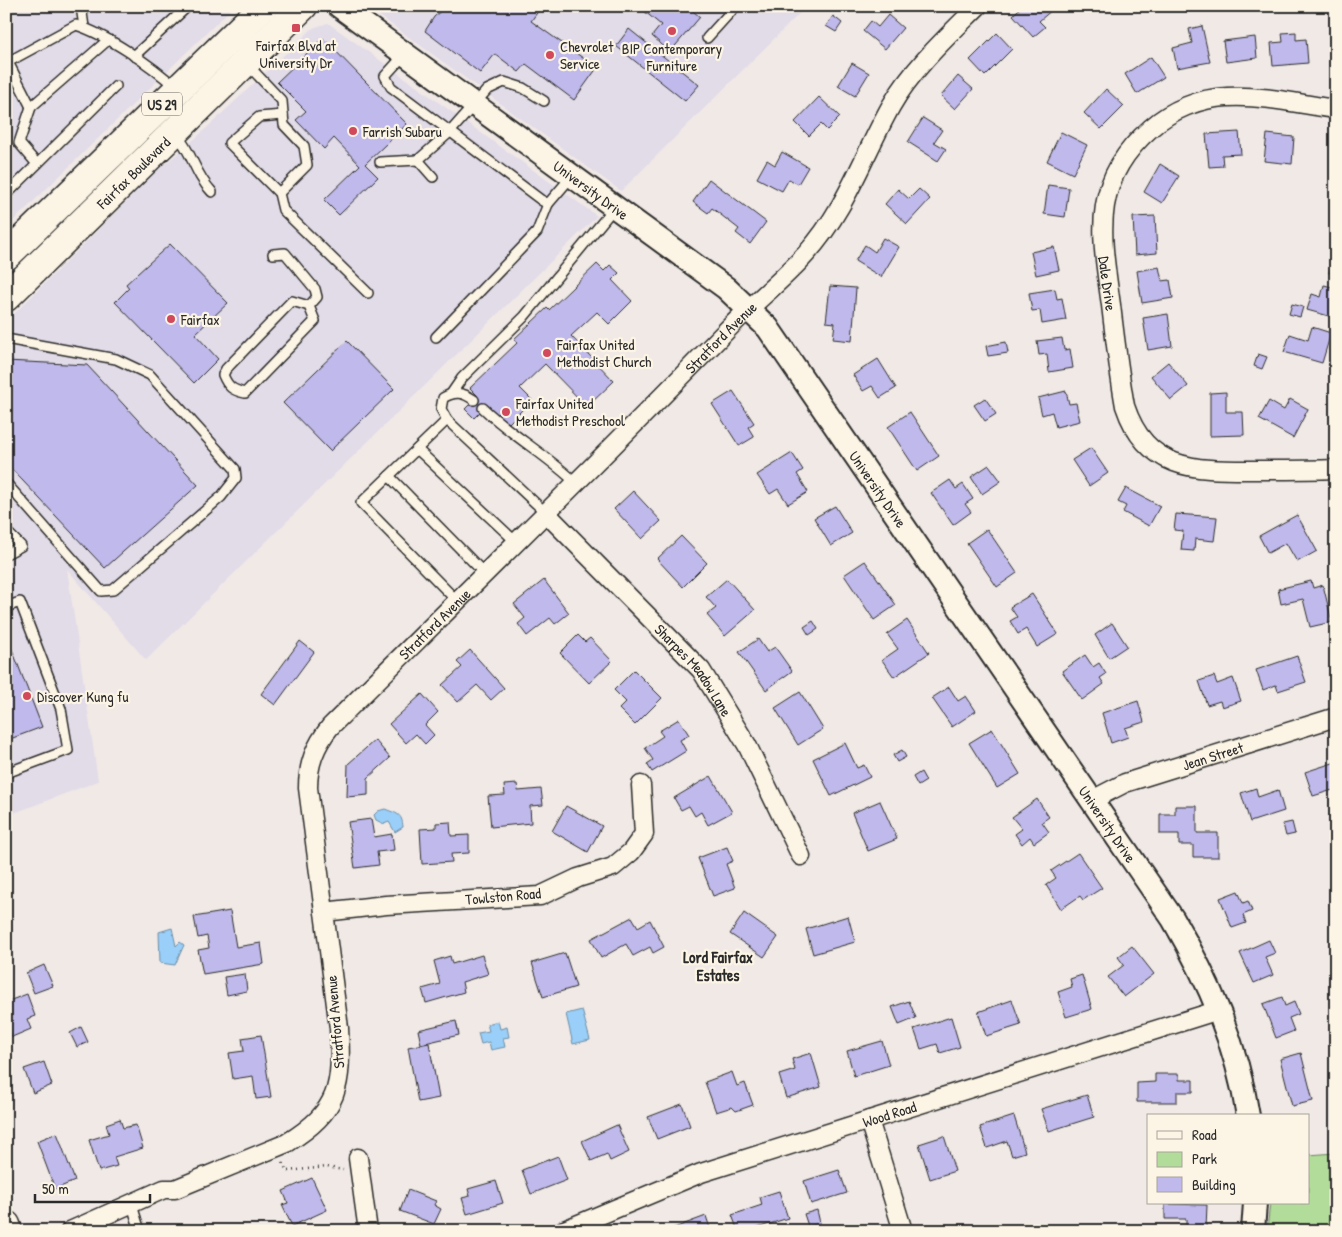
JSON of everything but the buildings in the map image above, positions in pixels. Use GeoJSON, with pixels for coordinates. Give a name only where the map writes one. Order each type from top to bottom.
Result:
{"type":"FeatureCollection","features":[{"type":"Feature","properties":{"kind":"main road","name":"Fairfax Boulevard"},"geometry":{"type":"LineString","coordinates":[[6,256],[264,6]]}},
{"type":"Feature","properties":{"kind":"main road","name":"Fairfax Boulevard"},"geometry":{"type":"LineString","coordinates":[[6,297],[303,6]]}},
{"type":"Feature","properties":{"kind":"main road"},"geometry":{"type":"LineString","coordinates":[[6,1225],[8,1231]]}},
{"type":"Feature","properties":{"kind":"street","name":"University Drive"},"geometry":{"type":"LineString","coordinates":[[339,6],[726,288],[768,328],[1173,919],[1196,958],[1220,1010],[1232,1045],[1248,1114]]}},
{"type":"Feature","properties":{"kind":"street","name":"Stratford Avenue"},"geometry":{"type":"LineString","coordinates":[[70,1231],[164,1189],[175,1189],[277,1148],[304,1132],[329,1107],[339,1083],[341,1064],[339,1028],[308,788],[308,772],[314,753],[330,727],[806,255],[829,226],[852,189],[891,106],[906,84],[923,62],[978,6]]}},
{"type":"Feature","properties":{"kind":"street","name":"Dale Drive"},"geometry":{"type":"LineString","coordinates":[[1336,110],[1246,97],[1225,97],[1203,100],[1170,114],[1142,136],[1118,167],[1105,200],[1102,229],[1124,399],[1129,417],[1144,442],[1170,461],[1204,470],[1336,469]]}},
{"type":"Feature","properties":{"kind":"street","name":"Sharpes Meadow Lane"},"geometry":{"type":"LineString","coordinates":[[546,513],[701,670],[747,745],[801,856]]}},
{"type":"Feature","properties":{"kind":"street","name":"Jean Street"},"geometry":{"type":"LineString","coordinates":[[1092,800],[1125,783],[1336,717]]}},
{"type":"Feature","properties":{"kind":"street","name":"Towlston Road"},"geometry":{"type":"LineString","coordinates":[[324,912],[386,904],[540,896],[578,878],[613,867],[631,852],[644,834],[641,784]]}},
{"type":"Feature","properties":{"kind":"street","name":"Wood Road"},"geometry":{"type":"LineString","coordinates":[[562,1231],[701,1172],[1220,1010]]}},
{"type":"Feature","properties":{"kind":"street"},"geometry":{"type":"LineString","coordinates":[[869,1120],[903,1231]]}},
{"type":"Feature","properties":{"kind":"street"},"geometry":{"type":"LineString","coordinates":[[358,1158],[368,1231]]}},
{"type":"Feature","properties":{"kind":"street"},"geometry":{"type":"LineString","coordinates":[[1253,1231],[1255,1204]]}},
{"type":"Feature","properties":{"kind":"lane"},"geometry":{"type":"LineString","coordinates":[[81,6],[84,27]]}},
{"type":"Feature","properties":{"kind":"lane"},"geometry":{"type":"LineString","coordinates":[[134,56],[188,6]]}},
{"type":"Feature","properties":{"kind":"lane"},"geometry":{"type":"LineString","coordinates":[[707,38],[736,6]]}},
{"type":"Feature","properties":{"kind":"lane"},"geometry":{"type":"LineString","coordinates":[[31,107],[7,63],[76,25],[84,27],[134,56],[162,74],[178,90]]}},
{"type":"Feature","properties":{"kind":"lane"},"geometry":{"type":"LineString","coordinates":[[37,164],[19,143],[31,107],[108,40]]}},
{"type":"Feature","properties":{"kind":"lane"},"geometry":{"type":"LineString","coordinates":[[405,54],[385,76],[391,87],[548,204]]}},
{"type":"Feature","properties":{"kind":"lane"},"geometry":{"type":"LineString","coordinates":[[246,62],[282,101],[284,125],[304,146],[307,165],[279,193]]}},
{"type":"Feature","properties":{"kind":"lane"},"geometry":{"type":"LineString","coordinates":[[380,162],[418,160],[450,132],[487,90],[504,82],[523,88],[544,102]]}},
{"type":"Feature","properties":{"kind":"lane"},"geometry":{"type":"LineString","coordinates":[[8,189],[37,164],[116,86]]}},
{"type":"Feature","properties":{"kind":"lane"},"geometry":{"type":"LineString","coordinates":[[283,115],[258,116],[229,143],[279,193],[283,210],[368,293]]}},
{"type":"Feature","properties":{"kind":"lane"},"geometry":{"type":"LineString","coordinates":[[174,131],[188,150],[200,180],[212,192]]}},
{"type":"Feature","properties":{"kind":"lane"},"geometry":{"type":"LineString","coordinates":[[418,160],[433,177]]}},
{"type":"Feature","properties":{"kind":"lane"},"geometry":{"type":"LineString","coordinates":[[436,337],[537,232],[548,204],[572,176]]}},
{"type":"Feature","properties":{"kind":"lane"},"geometry":{"type":"LineString","coordinates":[[451,394],[462,378],[524,316],[614,207]]}},
{"type":"Feature","properties":{"kind":"lane"},"geometry":{"type":"LineString","coordinates":[[273,254],[284,253],[316,289],[317,297],[309,306]]}},
{"type":"Feature","properties":{"kind":"lane"},"geometry":{"type":"LineString","coordinates":[[292,301],[309,306],[315,321],[245,393],[234,391],[227,385],[223,375],[226,368],[292,301]]}},
{"type":"Feature","properties":{"kind":"lane"},"geometry":{"type":"LineString","coordinates":[[6,339],[116,359],[150,375],[235,469],[236,478],[221,496],[113,590],[101,591],[6,482]]}},
{"type":"Feature","properties":{"kind":"lane"},"geometry":{"type":"LineString","coordinates":[[474,400],[465,393],[451,394],[443,398],[441,409],[447,420],[546,513]]}},
{"type":"Feature","properties":{"kind":"lane"},"geometry":{"type":"LineString","coordinates":[[483,408],[502,426],[549,458],[576,483]]}},
{"type":"Feature","properties":{"kind":"lane"},"geometry":{"type":"LineString","coordinates":[[447,420],[362,503],[456,601]]}},
{"type":"Feature","properties":{"kind":"lane"},"geometry":{"type":"LineString","coordinates":[[417,449],[516,542]]}},
{"type":"Feature","properties":{"kind":"lane"},"geometry":{"type":"LineString","coordinates":[[389,476],[484,573]]}},
{"type":"Feature","properties":{"kind":"lane"},"geometry":{"type":"LineString","coordinates":[[6,531],[21,546],[6,554]]}},
{"type":"Feature","properties":{"kind":"lane"},"geometry":{"type":"LineString","coordinates":[[6,607],[20,602],[61,709],[68,750],[6,773]]}},
{"type":"Feature","properties":{"kind":"lane"},"geometry":{"type":"LineString","coordinates":[[132,1204],[140,1231]]}},
{"type":"Feature","properties":{"kind":"path"},"geometry":{"type":"LineString","coordinates":[[277,1148],[288,1171],[327,1166],[343,1170]]}},
{"type":"Feature","properties":{"kind":"shaded area"},"geometry":{"type":"Polygon","coordinates":[[[6,6],[234,6],[6,228],[6,6]]]}},
{"type":"Feature","properties":{"kind":"shaded area"},"geometry":{"type":"Polygon","coordinates":[[[366,6],[807,6],[621,191],[366,6]]]}},
{"type":"Feature","properties":{"kind":"shaded area"},"geometry":{"type":"Polygon","coordinates":[[[328,23],[597,216],[146,660],[67,569],[98,781],[6,816],[6,322],[157,171],[197,137],[313,28],[328,23]]]}},
{"type":"Feature","properties":{"kind":"green space"},"geometry":{"type":"Polygon","coordinates":[[[1336,1153],[1336,1231],[1267,1231],[1270,1204],[1310,1204],[1310,1155],[1336,1153]]]}},
{"type":"Feature","properties":{"kind":"water"},"geometry":{"type":"Polygon","coordinates":[[[385,809],[400,816],[403,827],[395,832],[389,822],[384,824],[376,820],[374,815],[378,811],[385,809]]]}},
{"type":"Feature","properties":{"kind":"water"},"geometry":{"type":"Polygon","coordinates":[[[172,928],[176,946],[180,942],[184,945],[175,965],[160,963],[159,932],[172,928]]]}},
{"type":"Feature","properties":{"kind":"water"},"geometry":{"type":"Polygon","coordinates":[[[582,1010],[590,1040],[573,1044],[566,1014],[582,1010]]]}},
{"type":"Feature","properties":{"kind":"water"},"geometry":{"type":"Polygon","coordinates":[[[498,1021],[500,1029],[507,1027],[509,1037],[503,1038],[505,1047],[491,1050],[489,1042],[481,1044],[478,1033],[489,1031],[487,1024],[498,1021]]]}},
{"type":"Feature","properties":{"kind":"place","name":"Fairfax Blvd at University Dr"},"geometry":{"type":"Point","coordinates":[296,28]}},
{"type":"Feature","properties":{"kind":"place","name":"BIP Contemporary Furniture"},"geometry":{"type":"Point","coordinates":[672,31]}},
{"type":"Feature","properties":{"kind":"place","name":"Chevrolet Service"},"geometry":{"type":"Point","coordinates":[550,55]}},
{"type":"Feature","properties":{"kind":"place","name":"Farrish Subaru"},"geometry":{"type":"Point","coordinates":[353,131]}},
{"type":"Feature","properties":{"kind":"place","name":"Fairfax"},"geometry":{"type":"Point","coordinates":[171,319]}},
{"type":"Feature","properties":{"kind":"place","name":"Fairfax United Methodist Church"},"geometry":{"type":"Point","coordinates":[547,353]}},
{"type":"Feature","properties":{"kind":"place","name":"Fairfax United Methodist Preschool"},"geometry":{"type":"Point","coordinates":[506,412]}},
{"type":"Feature","properties":{"kind":"place","name":"Discover Kung fu"},"geometry":{"type":"Point","coordinates":[27,696]}},
{"type":"Feature","properties":{"kind":"district","name":"Lord Fairfax Estates"},"geometry":{"type":"Point","coordinates":[718,966]}}]}
